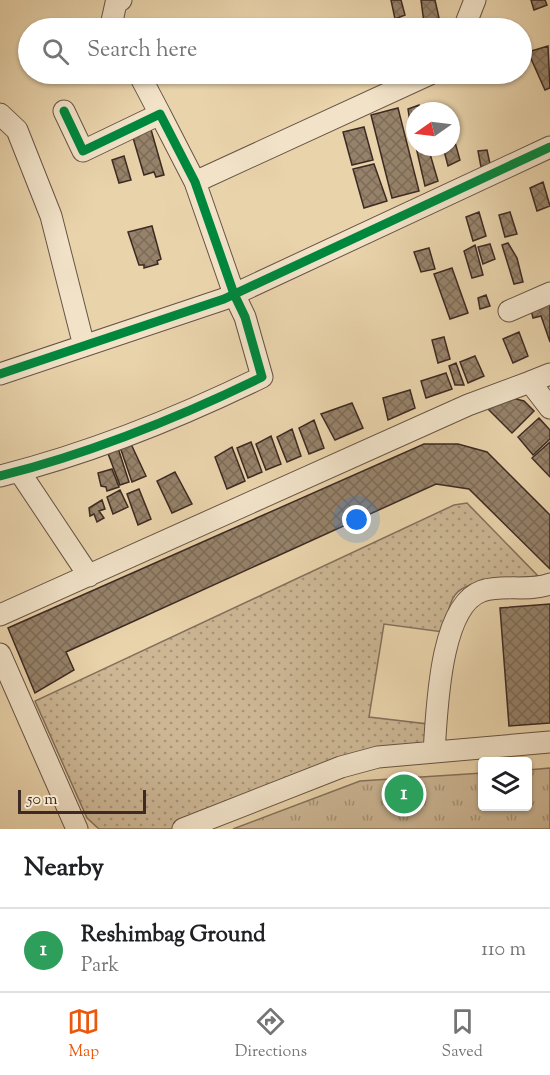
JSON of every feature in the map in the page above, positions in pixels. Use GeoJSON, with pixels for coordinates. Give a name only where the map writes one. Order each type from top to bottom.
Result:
{"type":"FeatureCollection","features":[{"type":"Feature","properties":{"kind":"street"},"geometry":{"type":"LineString","coordinates":[[113,18],[116,3],[121,0]]}},
{"type":"Feature","properties":{"kind":"street"},"geometry":{"type":"LineString","coordinates":[[468,18],[475,0]]}},
{"type":"Feature","properties":{"kind":"street"},"geometry":{"type":"LineString","coordinates":[[89,576],[9,474],[187,414],[262,377],[245,317],[234,294],[195,182],[144,84]]}},
{"type":"Feature","properties":{"kind":"street"},"geometry":{"type":"LineString","coordinates":[[195,182],[408,84]]}},
{"type":"Feature","properties":{"kind":"street"},"geometry":{"type":"LineString","coordinates":[[64,111],[84,151],[160,114]]}},
{"type":"Feature","properties":{"kind":"street"},"geometry":{"type":"LineString","coordinates":[[0,114],[17,130],[51,216],[84,346]]}},
{"type":"Feature","properties":{"kind":"street"},"geometry":{"type":"LineString","coordinates":[[0,374],[234,294],[550,147]]}},
{"type":"Feature","properties":{"kind":"street"},"geometry":{"type":"LineString","coordinates":[[508,311],[550,293]]}},
{"type":"Feature","properties":{"kind":"street"},"geometry":{"type":"LineString","coordinates":[[0,615],[468,405],[550,374]]}},
{"type":"Feature","properties":{"kind":"street"},"geometry":{"type":"LineString","coordinates":[[530,382],[550,408]]}},
{"type":"Feature","properties":{"kind":"street"},"geometry":{"type":"LineString","coordinates":[[434,752],[438,705],[449,635],[460,611],[469,598],[481,592],[550,584]]}},
{"type":"Feature","properties":{"kind":"street"},"geometry":{"type":"LineString","coordinates":[[0,654],[77,829]]}},
{"type":"Feature","properties":{"kind":"street"},"geometry":{"type":"LineString","coordinates":[[183,829],[341,767],[378,757],[550,742]]}},
{"type":"Feature","properties":{"kind":"green space"},"geometry":{"type":"Polygon","coordinates":[[[467,503],[538,576],[481,582],[461,589],[451,603],[443,632],[384,624],[369,717],[428,724],[424,749],[180,829],[99,829],[87,818],[35,701],[454,505],[467,503]]]}},
{"type":"Feature","properties":{"kind":"green space"},"geometry":{"type":"Polygon","coordinates":[[[550,768],[550,829],[233,829],[360,781],[478,773],[478,811],[532,811],[532,770],[550,768]]]}},
{"type":"Feature","properties":{"kind":"building"},"geometry":{"type":"Polygon","coordinates":[[[391,0],[401,0],[405,15],[395,18],[391,0]]]}},
{"type":"Feature","properties":{"kind":"building"},"geometry":{"type":"Polygon","coordinates":[[[421,0],[435,0],[439,18],[423,18],[421,0]]]}},
{"type":"Feature","properties":{"kind":"building"},"geometry":{"type":"Polygon","coordinates":[[[531,0],[545,0],[547,5],[534,10],[531,0]]]}},
{"type":"Feature","properties":{"kind":"building"},"geometry":{"type":"Polygon","coordinates":[[[548,46],[550,88],[545,90],[532,61],[532,51],[548,46]]]}},
{"type":"Feature","properties":{"kind":"building"},"geometry":{"type":"Polygon","coordinates":[[[398,108],[406,140],[406,156],[410,156],[419,191],[392,198],[371,115],[398,108]]]}},
{"type":"Feature","properties":{"kind":"building"},"geometry":{"type":"Polygon","coordinates":[[[150,126],[164,175],[156,177],[154,172],[144,175],[131,131],[150,126]]]}},
{"type":"Feature","properties":{"kind":"building"},"geometry":{"type":"Polygon","coordinates":[[[364,127],[373,160],[352,165],[343,132],[364,127]]]}},
{"type":"Feature","properties":{"kind":"building"},"geometry":{"type":"Polygon","coordinates":[[[487,150],[490,164],[481,167],[478,151],[487,150]]]}},
{"type":"Feature","properties":{"kind":"building"},"geometry":{"type":"Polygon","coordinates":[[[124,156],[131,180],[119,183],[112,160],[124,156]]]}},
{"type":"Feature","properties":{"kind":"building"},"geometry":{"type":"Polygon","coordinates":[[[418,156],[431,156],[438,181],[425,186],[418,156]]]}},
{"type":"Feature","properties":{"kind":"building"},"geometry":{"type":"Polygon","coordinates":[[[445,156],[459,156],[460,160],[448,166],[445,156]]]}},
{"type":"Feature","properties":{"kind":"building"},"geometry":{"type":"Polygon","coordinates":[[[374,164],[387,201],[364,208],[353,169],[374,164]]]}},
{"type":"Feature","properties":{"kind":"building"},"geometry":{"type":"Polygon","coordinates":[[[543,182],[550,206],[537,211],[530,188],[543,182]]]}},
{"type":"Feature","properties":{"kind":"building"},"geometry":{"type":"Polygon","coordinates":[[[479,212],[486,236],[473,241],[466,217],[479,212]]]}},
{"type":"Feature","properties":{"kind":"building"},"geometry":{"type":"Polygon","coordinates":[[[510,212],[517,234],[505,237],[499,215],[510,212]]]}},
{"type":"Feature","properties":{"kind":"building"},"geometry":{"type":"Polygon","coordinates":[[[152,226],[161,259],[157,261],[158,264],[144,268],[144,265],[139,265],[128,232],[152,226]]]}},
{"type":"Feature","properties":{"kind":"building"},"geometry":{"type":"Polygon","coordinates":[[[508,243],[517,258],[523,282],[514,284],[502,245],[508,243]]]}},
{"type":"Feature","properties":{"kind":"building"},"geometry":{"type":"Polygon","coordinates":[[[490,244],[495,259],[483,264],[478,247],[490,244]]]}},
{"type":"Feature","properties":{"kind":"building"},"geometry":{"type":"Polygon","coordinates":[[[475,245],[483,275],[472,278],[464,251],[475,245]]]}},
{"type":"Feature","properties":{"kind":"building"},"geometry":{"type":"Polygon","coordinates":[[[429,248],[435,269],[421,272],[414,252],[429,248]]]}},
{"type":"Feature","properties":{"kind":"building"},"geometry":{"type":"Polygon","coordinates":[[[452,268],[468,313],[450,319],[434,274],[452,268]]]}},
{"type":"Feature","properties":{"kind":"building"},"geometry":{"type":"Polygon","coordinates":[[[486,295],[490,306],[480,309],[478,298],[486,295]]]}},
{"type":"Feature","properties":{"kind":"building"},"geometry":{"type":"Polygon","coordinates":[[[549,301],[550,342],[541,316],[533,318],[531,310],[549,301]]]}},
{"type":"Feature","properties":{"kind":"building"},"geometry":{"type":"Polygon","coordinates":[[[519,332],[528,356],[513,363],[503,339],[519,332]]]}},
{"type":"Feature","properties":{"kind":"building"},"geometry":{"type":"Polygon","coordinates":[[[444,337],[450,359],[438,363],[432,340],[444,337]]]}},
{"type":"Feature","properties":{"kind":"building"},"geometry":{"type":"Polygon","coordinates":[[[475,356],[484,376],[468,383],[460,362],[475,356]]]}},
{"type":"Feature","properties":{"kind":"building"},"geometry":{"type":"Polygon","coordinates":[[[456,363],[464,385],[455,385],[449,366],[456,363]]]}},
{"type":"Feature","properties":{"kind":"building"},"geometry":{"type":"Polygon","coordinates":[[[446,373],[452,389],[426,398],[421,381],[446,373]]]}},
{"type":"Feature","properties":{"kind":"building"},"geometry":{"type":"Polygon","coordinates":[[[410,390],[415,408],[388,420],[383,398],[410,390]]]}},
{"type":"Feature","properties":{"kind":"building"},"geometry":{"type":"Polygon","coordinates":[[[512,398],[524,401],[534,411],[512,433],[488,409],[512,398]]]}},
{"type":"Feature","properties":{"kind":"building"},"geometry":{"type":"Polygon","coordinates":[[[352,403],[363,428],[335,440],[321,414],[352,403]]]}},
{"type":"Feature","properties":{"kind":"building"},"geometry":{"type":"Polygon","coordinates":[[[539,418],[550,430],[550,439],[533,455],[518,437],[539,418]]]}},
{"type":"Feature","properties":{"kind":"building"},"geometry":{"type":"Polygon","coordinates":[[[314,420],[324,448],[309,454],[299,428],[314,420]]]}},
{"type":"Feature","properties":{"kind":"building"},"geometry":{"type":"Polygon","coordinates":[[[292,429],[301,456],[287,462],[277,437],[292,429]]]}},
{"type":"Feature","properties":{"kind":"building"},"geometry":{"type":"Polygon","coordinates":[[[271,436],[281,464],[266,470],[256,444],[271,436]]]}},
{"type":"Feature","properties":{"kind":"building"},"geometry":{"type":"Polygon","coordinates":[[[251,442],[262,472],[248,478],[237,448],[251,442]]]}},
{"type":"Feature","properties":{"kind":"building"},"geometry":{"type":"Polygon","coordinates":[[[550,442],[550,477],[532,458],[550,442]]]}},
{"type":"Feature","properties":{"kind":"building"},"geometry":{"type":"Polygon","coordinates":[[[131,444],[146,476],[132,482],[120,447],[131,444]]]}},
{"type":"Feature","properties":{"kind":"building"},"geometry":{"type":"Polygon","coordinates":[[[424,444],[458,444],[487,452],[550,515],[550,569],[469,489],[436,484],[66,652],[74,670],[35,693],[8,628],[424,444]]]}},
{"type":"Feature","properties":{"kind":"building"},"geometry":{"type":"Polygon","coordinates":[[[232,447],[245,481],[227,489],[215,457],[232,447]]]}},
{"type":"Feature","properties":{"kind":"building"},"geometry":{"type":"Polygon","coordinates":[[[118,448],[129,482],[120,485],[107,451],[118,448]]]}},
{"type":"Feature","properties":{"kind":"building"},"geometry":{"type":"Polygon","coordinates":[[[112,469],[119,487],[107,491],[106,487],[101,486],[98,473],[112,469]]]}},
{"type":"Feature","properties":{"kind":"building"},"geometry":{"type":"Polygon","coordinates":[[[175,472],[192,504],[172,513],[157,481],[175,472]]]}},
{"type":"Feature","properties":{"kind":"building"},"geometry":{"type":"Polygon","coordinates":[[[139,489],[151,519],[138,525],[127,494],[139,489]]]}},
{"type":"Feature","properties":{"kind":"building"},"geometry":{"type":"Polygon","coordinates":[[[120,490],[128,507],[113,514],[107,497],[120,490]]]}},
{"type":"Feature","properties":{"kind":"building"},"geometry":{"type":"Polygon","coordinates":[[[102,500],[105,509],[99,511],[104,518],[97,522],[94,514],[90,516],[89,508],[102,500]]]}},
{"type":"Feature","properties":{"kind":"building"},"geometry":{"type":"Polygon","coordinates":[[[550,604],[550,723],[509,726],[500,608],[550,604]]]}},
{"type":"Feature","properties":{"kind":"cycle path"},"geometry":{"type":"LineString","coordinates":[[0,476],[68,457],[134,433],[198,407],[262,377],[245,317],[234,294],[195,182],[160,114],[83,151],[64,111]]}},
{"type":"Feature","properties":{"kind":"cycle path"},"geometry":{"type":"LineString","coordinates":[[0,374],[224,299],[550,147]]}},
{"type":"Feature","properties":{"kind":"place","name":"Reshimbag Ground"},"geometry":{"type":"Point","coordinates":[404,794]}}]}
